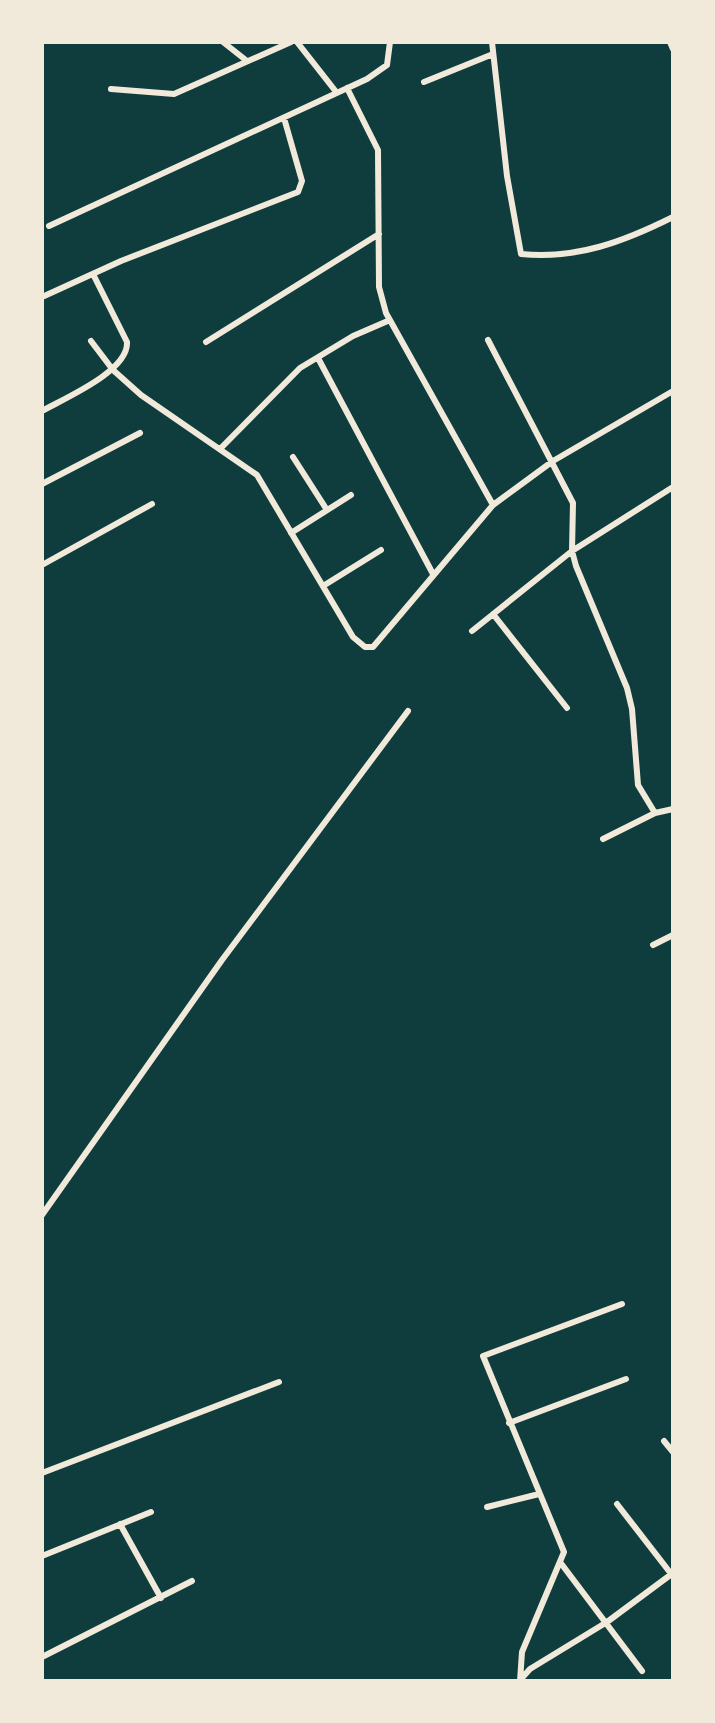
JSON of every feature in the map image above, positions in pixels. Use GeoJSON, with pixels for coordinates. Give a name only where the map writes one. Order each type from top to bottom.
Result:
{"type":"FeatureCollection","features":[{"type":"Feature","properties":{"kind":"street"},"geometry":{"type":"LineString","coordinates":[[223,42],[247,61]]}},
{"type":"Feature","properties":{"kind":"street"},"geometry":{"type":"LineString","coordinates":[[111,89],[174,94],[290,42]]}},
{"type":"Feature","properties":{"kind":"street"},"geometry":{"type":"LineString","coordinates":[[297,42],[337,93]]}},
{"type":"Feature","properties":{"kind":"street"},"geometry":{"type":"LineString","coordinates":[[49,226],[348,88],[387,65],[390,42]]}},
{"type":"Feature","properties":{"kind":"street"},"geometry":{"type":"LineString","coordinates":[[492,42],[507,176],[521,254],[543,256],[581,253],[634,235],[673,217]]}},
{"type":"Feature","properties":{"kind":"street"},"geometry":{"type":"LineString","coordinates":[[670,42],[673,49]]}},
{"type":"Feature","properties":{"kind":"street"},"geometry":{"type":"LineString","coordinates":[[424,82],[493,54]]}},
{"type":"Feature","properties":{"kind":"street"},"geometry":{"type":"LineString","coordinates":[[348,88],[378,150],[379,287],[390,320],[493,505]]}},
{"type":"Feature","properties":{"kind":"street"},"geometry":{"type":"LineString","coordinates":[[42,298],[93,274],[298,192],[302,181],[284,118]]}},
{"type":"Feature","properties":{"kind":"street"},"geometry":{"type":"LineString","coordinates":[[206,342],[379,234]]}},
{"type":"Feature","properties":{"kind":"street"},"geometry":{"type":"LineString","coordinates":[[42,411],[113,370],[126,352],[127,342],[93,274]]}},
{"type":"Feature","properties":{"kind":"street"},"geometry":{"type":"LineString","coordinates":[[221,448],[300,368],[390,320]]}},
{"type":"Feature","properties":{"kind":"street"},"geometry":{"type":"LineString","coordinates":[[488,340],[573,503],[572,551],[627,688],[632,709],[638,785],[654,813]]}},
{"type":"Feature","properties":{"kind":"street"},"geometry":{"type":"LineString","coordinates":[[92,341],[113,370],[141,395],[257,475],[353,637],[365,647],[373,647],[493,505],[553,461],[673,391]]}},
{"type":"Feature","properties":{"kind":"street"},"geometry":{"type":"LineString","coordinates":[[318,358],[433,574]]}},
{"type":"Feature","properties":{"kind":"street"},"geometry":{"type":"LineString","coordinates":[[42,484],[140,433]]}},
{"type":"Feature","properties":{"kind":"street"},"geometry":{"type":"LineString","coordinates":[[293,457],[327,510]]}},
{"type":"Feature","properties":{"kind":"street"},"geometry":{"type":"LineString","coordinates":[[472,631],[572,551],[673,487]]}},
{"type":"Feature","properties":{"kind":"street"},"geometry":{"type":"LineString","coordinates":[[291,533],[351,495]]}},
{"type":"Feature","properties":{"kind":"street"},"geometry":{"type":"LineString","coordinates":[[42,565],[152,504]]}},
{"type":"Feature","properties":{"kind":"street"},"geometry":{"type":"LineString","coordinates":[[323,586],[381,550]]}},
{"type":"Feature","properties":{"kind":"street"},"geometry":{"type":"LineString","coordinates":[[493,614],[567,708]]}},
{"type":"Feature","properties":{"kind":"street"},"geometry":{"type":"LineString","coordinates":[[42,1215],[222,960],[408,711]]}},
{"type":"Feature","properties":{"kind":"street"},"geometry":{"type":"LineString","coordinates":[[603,839],[654,813],[673,809]]}},
{"type":"Feature","properties":{"kind":"street"},"geometry":{"type":"LineString","coordinates":[[653,945],[673,935]]}},
{"type":"Feature","properties":{"kind":"street"},"geometry":{"type":"LineString","coordinates":[[519,1681],[522,1652],[564,1552],[483,1356],[622,1304]]}},
{"type":"Feature","properties":{"kind":"street"},"geometry":{"type":"LineString","coordinates":[[509,1423],[626,1379]]}},
{"type":"Feature","properties":{"kind":"street"},"geometry":{"type":"LineString","coordinates":[[42,1473],[279,1382]]}},
{"type":"Feature","properties":{"kind":"street"},"geometry":{"type":"LineString","coordinates":[[664,1441],[673,1452]]}},
{"type":"Feature","properties":{"kind":"street"},"geometry":{"type":"LineString","coordinates":[[487,1507],[539,1494]]}},
{"type":"Feature","properties":{"kind":"street"},"geometry":{"type":"LineString","coordinates":[[519,1681],[530,1669],[607,1622],[673,1574],[617,1504]]}},
{"type":"Feature","properties":{"kind":"street"},"geometry":{"type":"LineString","coordinates":[[42,1556],[151,1512]]}},
{"type":"Feature","properties":{"kind":"street"},"geometry":{"type":"LineString","coordinates":[[120,1524],[161,1598]]}},
{"type":"Feature","properties":{"kind":"street"},"geometry":{"type":"LineString","coordinates":[[561,1562],[642,1671]]}},
{"type":"Feature","properties":{"kind":"street"},"geometry":{"type":"LineString","coordinates":[[42,1657],[192,1581]]}}]}
